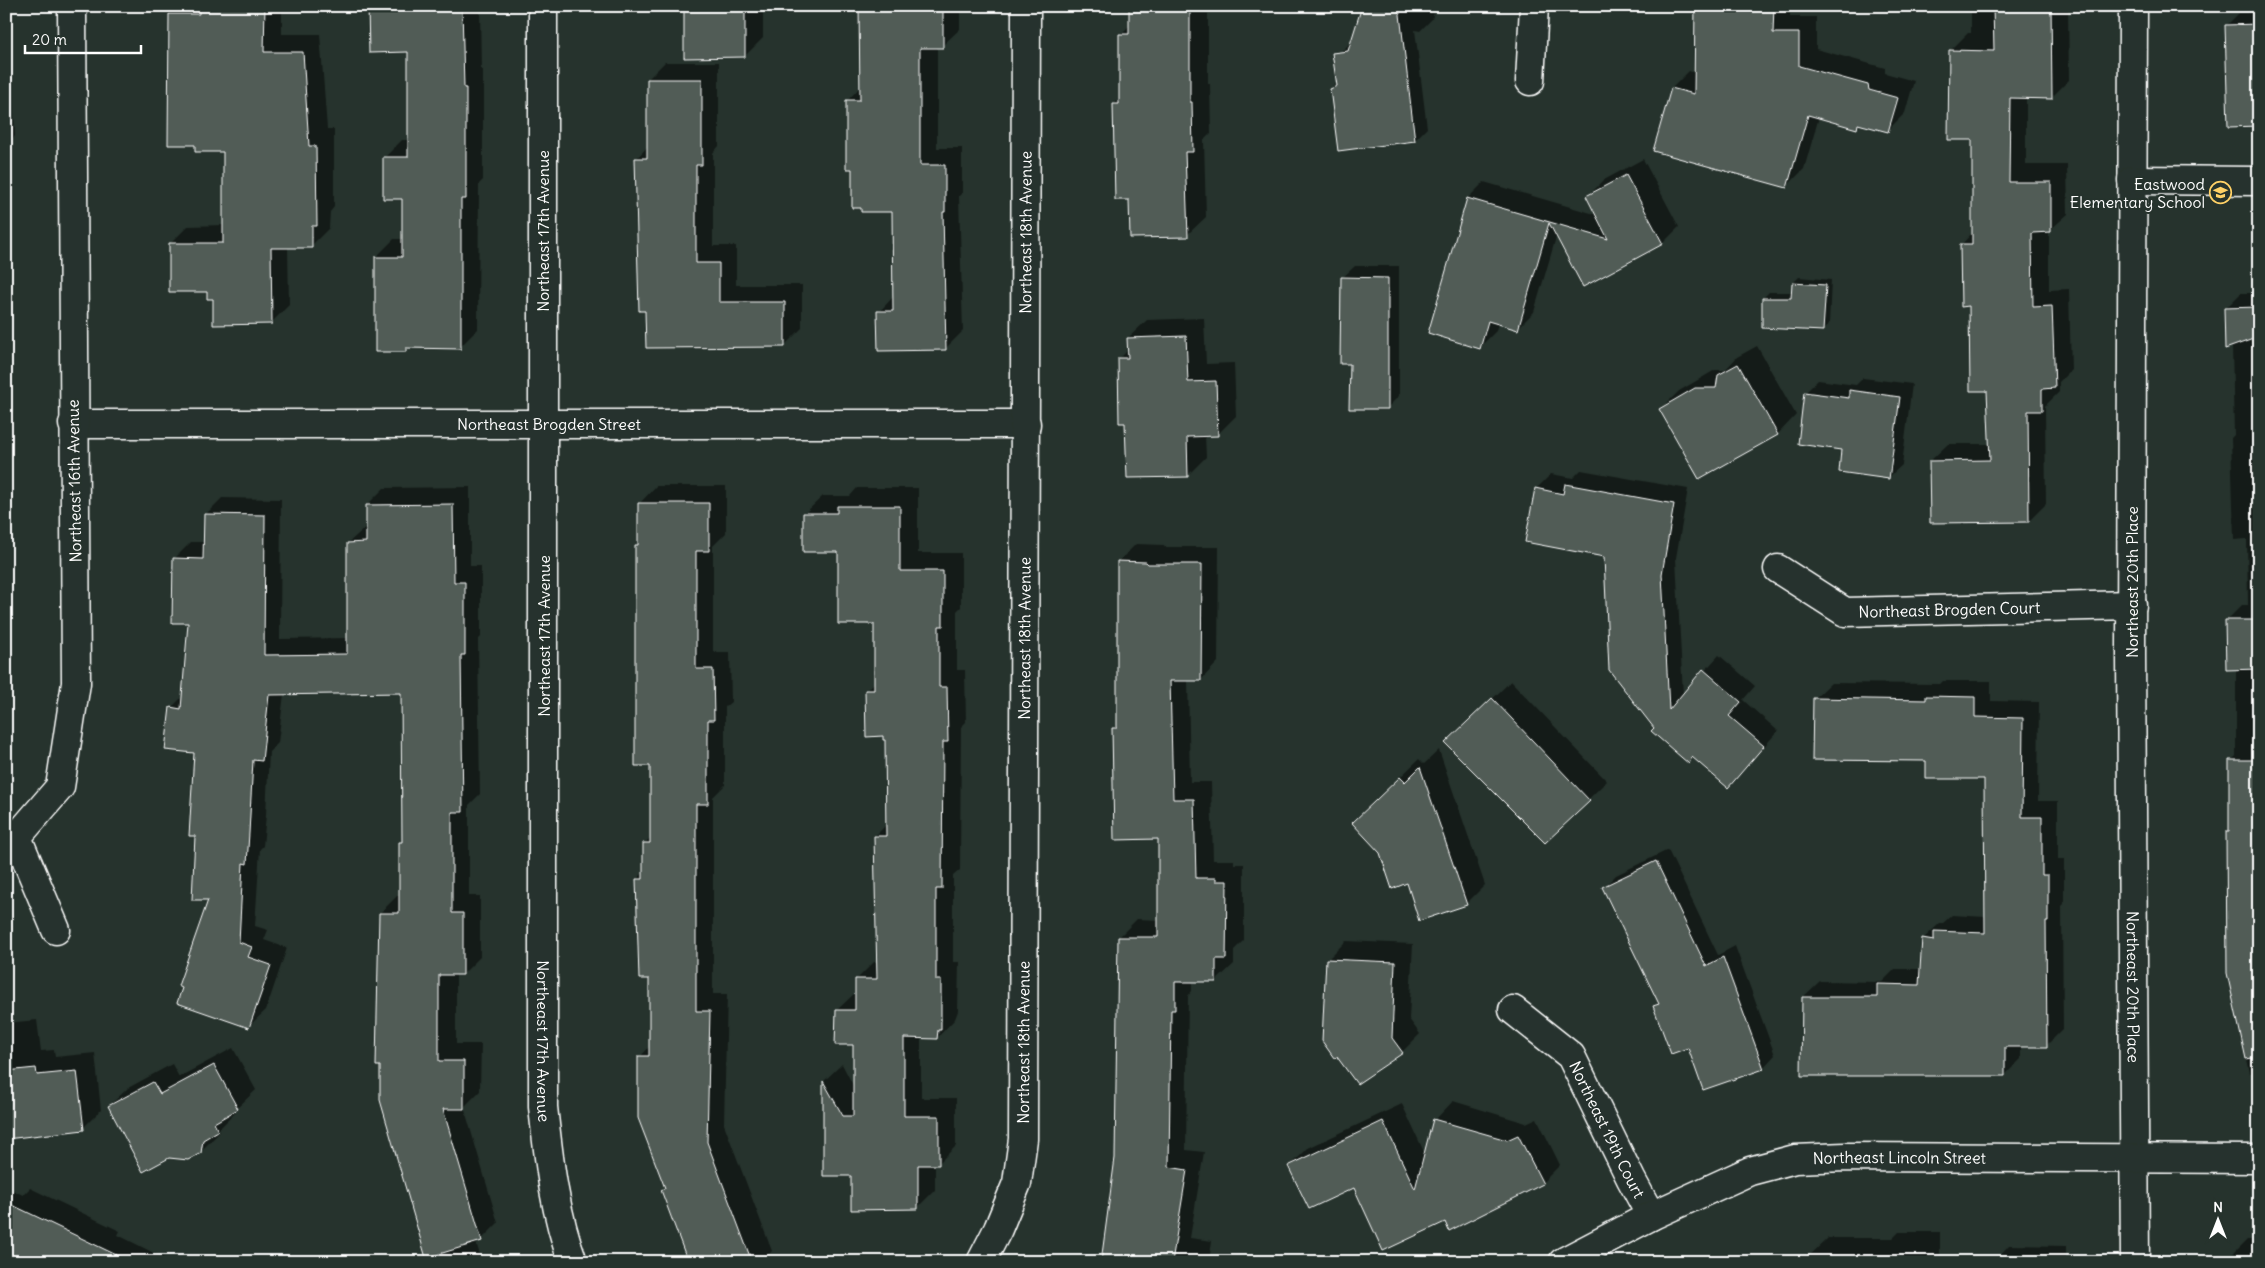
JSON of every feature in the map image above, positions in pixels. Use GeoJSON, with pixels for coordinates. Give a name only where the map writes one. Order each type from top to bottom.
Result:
{"type":"FeatureCollection","features":[{"type":"Feature","properties":{"kind":"street","name":"Northeast 16th Avenue"},"geometry":{"type":"LineString","coordinates":[[56,930],[12,840],[60,787],[76,683],[72,6]]}},
{"type":"Feature","properties":{"kind":"street","name":"Northeast 17th Avenue"},"geometry":{"type":"LineString","coordinates":[[543,6],[543,1107],[552,1189],[561,1230],[573,1262]]}},
{"type":"Feature","properties":{"kind":"street","name":"Northeast 18th Avenue"},"geometry":{"type":"LineString","coordinates":[[981,1262],[998,1229],[1017,1183],[1022,1139],[1026,6]]}},
{"type":"Feature","properties":{"kind":"street"},"geometry":{"type":"LineString","coordinates":[[1530,81],[1534,6]]}},
{"type":"Feature","properties":{"kind":"street","name":"Northeast 20th Place"},"geometry":{"type":"LineString","coordinates":[[2133,6],[2132,605],[2135,1262]]}},
{"type":"Feature","properties":{"kind":"street"},"geometry":{"type":"LineString","coordinates":[[2132,180],[2259,181]]}},
{"type":"Feature","properties":{"kind":"street","name":"Northeast Brogden Street"},"geometry":{"type":"LineString","coordinates":[[73,424],[1026,424]]}},
{"type":"Feature","properties":{"kind":"street","name":"Northeast Brogden Court"},"geometry":{"type":"LineString","coordinates":[[1778,569],[1845,612],[2132,605]]}},
{"type":"Feature","properties":{"kind":"street","name":"Northeast 19th Court"},"geometry":{"type":"LineString","coordinates":[[1513,1010],[1571,1056],[1630,1179],[1652,1216]]}},
{"type":"Feature","properties":{"kind":"street","name":"Northeast Lincoln Street"},"geometry":{"type":"LineString","coordinates":[[1563,1262],[1652,1216],[1750,1171],[1795,1159],[1845,1157],[2259,1159]]}},
{"type":"Feature","properties":{"kind":"building"},"geometry":{"type":"Polygon","coordinates":[[[199,6],[265,6],[264,52],[303,52],[309,146],[316,146],[317,226],[312,226],[312,248],[271,248],[272,324],[213,325],[213,299],[207,299],[207,292],[169,292],[169,243],[223,243],[223,152],[195,152],[195,145],[168,145],[169,14],[199,14],[199,6]]]}},
{"type":"Feature","properties":{"kind":"building"},"geometry":{"type":"Polygon","coordinates":[[[368,6],[462,6],[464,88],[466,88],[466,199],[461,199],[461,349],[406,348],[406,352],[375,352],[375,257],[402,257],[402,199],[383,199],[383,157],[408,157],[408,52],[369,53],[368,6]]]}},
{"type":"Feature","properties":{"kind":"building"},"geometry":{"type":"Polygon","coordinates":[[[684,6],[745,6],[745,57],[684,58],[684,6]]]}},
{"type":"Feature","properties":{"kind":"building"},"geometry":{"type":"Polygon","coordinates":[[[859,6],[943,6],[943,48],[920,48],[920,165],[945,165],[945,212],[943,212],[946,350],[878,351],[877,311],[893,311],[892,212],[861,212],[861,208],[852,208],[852,169],[846,169],[846,100],[860,100],[859,6]]]}},
{"type":"Feature","properties":{"kind":"building"},"geometry":{"type":"Polygon","coordinates":[[[1129,6],[1190,6],[1190,102],[1192,102],[1193,152],[1185,152],[1188,237],[1130,238],[1129,200],[1115,200],[1113,104],[1119,104],[1119,34],[1129,34],[1129,6]]]}},
{"type":"Feature","properties":{"kind":"building"},"geometry":{"type":"Polygon","coordinates":[[[1362,6],[1399,6],[1415,141],[1338,151],[1330,89],[1337,86],[1332,53],[1348,51],[1362,6]]]}},
{"type":"Feature","properties":{"kind":"building"},"geometry":{"type":"Polygon","coordinates":[[[1695,6],[1774,6],[1773,33],[1799,33],[1799,66],[1868,85],[1869,90],[1898,98],[1888,132],[1858,124],[1857,129],[1808,115],[1787,188],[1653,151],[1671,88],[1694,94],[1695,6]]]}},
{"type":"Feature","properties":{"kind":"building"},"geometry":{"type":"Polygon","coordinates":[[[1993,6],[2051,6],[2052,99],[2010,98],[2009,182],[2051,182],[2051,232],[2032,233],[2033,307],[2052,306],[2055,388],[2042,389],[2042,411],[2028,411],[2029,522],[1930,523],[1929,461],[1990,460],[1987,391],[1970,391],[1969,306],[1961,307],[1960,244],[1972,244],[1972,140],[1948,140],[1949,50],[1994,51],[1993,6]]]}},
{"type":"Feature","properties":{"kind":"building"},"geometry":{"type":"Polygon","coordinates":[[[2259,24],[2259,126],[2228,127],[2225,25],[2259,24]]]}},
{"type":"Feature","properties":{"kind":"building"},"geometry":{"type":"Polygon","coordinates":[[[647,79],[702,79],[702,165],[696,165],[696,263],[719,263],[719,302],[785,302],[785,347],[646,348],[645,311],[639,311],[635,158],[647,158],[647,79]]]}},
{"type":"Feature","properties":{"kind":"building"},"geometry":{"type":"Polygon","coordinates":[[[1626,175],[1663,244],[1583,287],[1549,223],[1518,330],[1488,321],[1480,349],[1428,333],[1467,198],[1608,239],[1586,196],[1626,175]]]}},
{"type":"Feature","properties":{"kind":"building"},"geometry":{"type":"Polygon","coordinates":[[[1341,277],[1388,278],[1388,409],[1349,409],[1350,364],[1340,364],[1341,277]]]}},
{"type":"Feature","properties":{"kind":"building"},"geometry":{"type":"Polygon","coordinates":[[[1792,283],[1826,285],[1823,331],[1762,328],[1762,298],[1791,298],[1792,283]]]}},
{"type":"Feature","properties":{"kind":"building"},"geometry":{"type":"Polygon","coordinates":[[[2259,307],[2259,337],[2225,349],[2224,308],[2259,307]]]}},
{"type":"Feature","properties":{"kind":"building"},"geometry":{"type":"Polygon","coordinates":[[[1186,336],[1188,382],[1216,381],[1218,436],[1187,437],[1188,477],[1127,478],[1125,423],[1119,423],[1118,358],[1128,358],[1127,338],[1186,336]]]}},
{"type":"Feature","properties":{"kind":"building"},"geometry":{"type":"Polygon","coordinates":[[[1738,364],[1778,435],[1699,479],[1659,409],[1695,388],[1716,388],[1718,375],[1738,364]]]}},
{"type":"Feature","properties":{"kind":"building"},"geometry":{"type":"Polygon","coordinates":[[[1849,390],[1900,397],[1889,479],[1839,472],[1841,450],[1798,444],[1804,392],[1849,398],[1849,390]]]}},
{"type":"Feature","properties":{"kind":"building"},"geometry":{"type":"Polygon","coordinates":[[[1565,484],[1674,504],[1662,574],[1669,710],[1703,669],[1741,702],[1729,716],[1764,746],[1728,788],[1692,757],[1689,764],[1651,731],[1654,728],[1609,670],[1604,557],[1525,542],[1535,488],[1563,494],[1565,484]]]}},
{"type":"Feature","properties":{"kind":"building"},"geometry":{"type":"Polygon","coordinates":[[[638,503],[709,503],[709,551],[696,551],[696,669],[713,669],[714,720],[708,720],[708,804],[696,804],[696,1011],[710,1011],[707,1142],[752,1262],[688,1262],[661,1190],[665,1188],[638,1118],[638,1056],[649,1056],[649,979],[639,979],[636,879],[643,879],[643,843],[650,843],[650,766],[635,766],[635,545],[638,545],[638,503]]]}},
{"type":"Feature","properties":{"kind":"building"},"geometry":{"type":"Polygon","coordinates":[[[453,504],[454,582],[465,582],[465,655],[461,655],[463,812],[452,812],[452,913],[463,913],[463,975],[439,975],[439,1061],[464,1061],[464,1109],[443,1109],[482,1241],[426,1258],[380,1100],[380,1066],[376,1066],[379,913],[399,913],[399,842],[402,842],[401,693],[269,695],[262,761],[253,760],[247,864],[243,863],[239,942],[252,947],[248,957],[271,965],[249,1028],[177,1003],[182,988],[178,986],[208,900],[192,900],[195,836],[189,836],[194,753],[165,750],[170,707],[181,709],[188,623],[172,623],[173,558],[203,559],[204,514],[265,515],[264,655],[347,654],[347,543],[366,542],[366,505],[453,504]]]}},
{"type":"Feature","properties":{"kind":"building"},"geometry":{"type":"Polygon","coordinates":[[[837,506],[900,506],[900,571],[943,571],[943,626],[939,626],[939,687],[947,687],[948,742],[943,742],[942,889],[936,889],[936,980],[941,980],[941,1030],[938,1030],[937,1039],[904,1038],[904,1116],[939,1116],[939,1165],[918,1165],[918,1209],[851,1210],[851,1176],[823,1176],[823,1081],[843,1116],[853,1116],[853,1045],[835,1045],[836,1010],[855,1010],[855,979],[877,979],[874,836],[886,836],[885,740],[883,740],[883,736],[866,737],[865,690],[874,690],[874,624],[838,624],[838,552],[803,552],[803,513],[837,513],[837,506]]]}},
{"type":"Feature","properties":{"kind":"building"},"geometry":{"type":"Polygon","coordinates":[[[1117,561],[1146,562],[1148,564],[1202,564],[1201,681],[1170,681],[1173,799],[1194,799],[1196,878],[1216,878],[1216,881],[1227,881],[1226,959],[1216,959],[1216,982],[1175,982],[1175,1010],[1171,1010],[1169,1167],[1187,1170],[1172,1262],[1101,1262],[1115,1158],[1118,937],[1158,937],[1158,839],[1114,840],[1112,728],[1117,728],[1117,561]]]}},
{"type":"Feature","properties":{"kind":"building"},"geometry":{"type":"Polygon","coordinates":[[[2225,620],[2259,620],[2259,669],[2226,670],[2225,620]]]}},
{"type":"Feature","properties":{"kind":"building"},"geometry":{"type":"Polygon","coordinates":[[[1926,696],[1975,697],[1975,717],[2023,718],[2022,817],[2042,817],[2042,875],[2048,875],[2048,922],[2046,922],[2047,1047],[2005,1047],[2005,1076],[1801,1076],[1802,997],[1877,997],[1877,984],[1919,985],[1922,938],[1934,940],[1934,931],[1985,933],[1984,779],[1926,779],[1926,761],[1812,760],[1813,698],[1926,700],[1926,696]]]}},
{"type":"Feature","properties":{"kind":"building"},"geometry":{"type":"Polygon","coordinates":[[[1492,698],[1590,801],[1545,843],[1445,743],[1492,698]]]}},
{"type":"Feature","properties":{"kind":"building"},"geometry":{"type":"Polygon","coordinates":[[[2229,760],[2259,760],[2259,1057],[2246,1059],[2227,973],[2226,832],[2229,832],[2229,760]]]}},
{"type":"Feature","properties":{"kind":"building"},"geometry":{"type":"Polygon","coordinates":[[[1420,767],[1467,905],[1419,921],[1407,883],[1392,889],[1380,853],[1352,823],[1400,777],[1405,782],[1420,767]]]}},
{"type":"Feature","properties":{"kind":"building"},"geometry":{"type":"Polygon","coordinates":[[[1656,861],[1706,966],[1723,957],[1764,1069],[1703,1090],[1688,1048],[1671,1054],[1653,1006],[1659,1004],[1602,887],[1656,861]]]}},
{"type":"Feature","properties":{"kind":"building"},"geometry":{"type":"Polygon","coordinates":[[[1326,959],[1395,962],[1392,1038],[1403,1053],[1357,1084],[1337,1057],[1334,1058],[1322,1041],[1326,959]]]}},
{"type":"Feature","properties":{"kind":"building"},"geometry":{"type":"Polygon","coordinates":[[[214,1065],[238,1109],[214,1123],[218,1131],[203,1140],[201,1153],[188,1160],[169,1158],[143,1172],[108,1106],[153,1082],[160,1094],[214,1065]]]}},
{"type":"Feature","properties":{"kind":"building"},"geometry":{"type":"Polygon","coordinates":[[[36,1068],[37,1075],[77,1071],[84,1130],[6,1139],[6,1071],[36,1068]]]}},
{"type":"Feature","properties":{"kind":"building"},"geometry":{"type":"Polygon","coordinates":[[[1433,1119],[1507,1140],[1518,1135],[1543,1184],[1449,1231],[1445,1222],[1383,1251],[1354,1188],[1309,1209],[1288,1166],[1383,1121],[1415,1189],[1433,1119]]]}},
{"type":"Feature","properties":{"kind":"building"},"geometry":{"type":"Polygon","coordinates":[[[6,1202],[131,1262],[6,1262],[6,1202]]]}},
{"type":"Feature","properties":{"kind":"place","name":"Eastwood Elementary School"},"geometry":{"type":"Point","coordinates":[2221,193]}}]}
